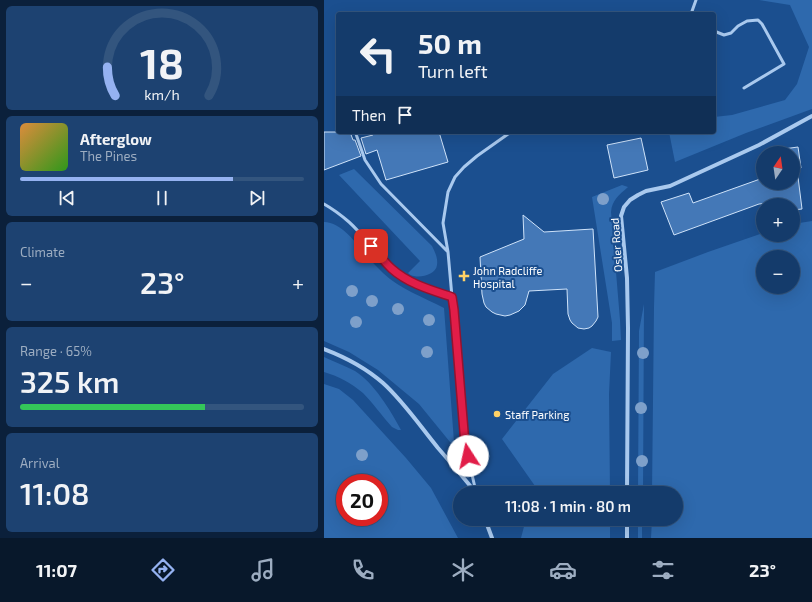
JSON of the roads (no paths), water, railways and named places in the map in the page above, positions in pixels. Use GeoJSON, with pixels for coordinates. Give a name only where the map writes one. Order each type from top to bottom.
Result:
{"type":"FeatureCollection","features":[{"type":"Feature","properties":{"kind":"street","name":"Osler Road"},"geometry":{"type":"LineString","coordinates":[[627,486],[627,278],[621,216],[624,207],[630,200],[646,191],[670,186],[759,146],[812,116]]}},
{"type":"Feature","properties":{"kind":"street"},"geometry":{"type":"LineString","coordinates":[[324,350],[362,368],[383,383],[403,404],[470,486]]}},
{"type":"Feature","properties":{"kind":"street"},"geometry":{"type":"LineString","coordinates":[[488,526],[492,538]]}},
{"type":"Feature","properties":{"kind":"street"},"geometry":{"type":"LineString","coordinates":[[627,526],[627,538]]}},
{"type":"Feature","properties":{"kind":"lane"},"geometry":{"type":"LineString","coordinates":[[693,12],[696,0]]}},
{"type":"Feature","properties":{"kind":"lane"},"geometry":{"type":"LineString","coordinates":[[716,32],[724,35],[731,33],[738,26],[747,21],[758,20],[762,24],[784,64],[744,88]]}},
{"type":"Feature","properties":{"kind":"lane"},"geometry":{"type":"LineString","coordinates":[[356,134],[365,160],[381,184],[448,252]]}},
{"type":"Feature","properties":{"kind":"lane"},"geometry":{"type":"LineString","coordinates":[[474,486],[465,444],[454,310],[448,252],[443,223],[448,192],[455,177],[477,156],[507,134]]}},
{"type":"Feature","properties":{"kind":"lane"},"geometry":{"type":"LineString","coordinates":[[324,204],[350,222],[392,269],[406,280],[424,288],[452,297]]}},
{"type":"Feature","properties":{"kind":"place","name":"John Radcliffe Hospital"},"geometry":{"type":"Point","coordinates":[464,276]}},
{"type":"Feature","properties":{"kind":"place","name":"Staff Parking"},"geometry":{"type":"Point","coordinates":[497,414]}}]}
